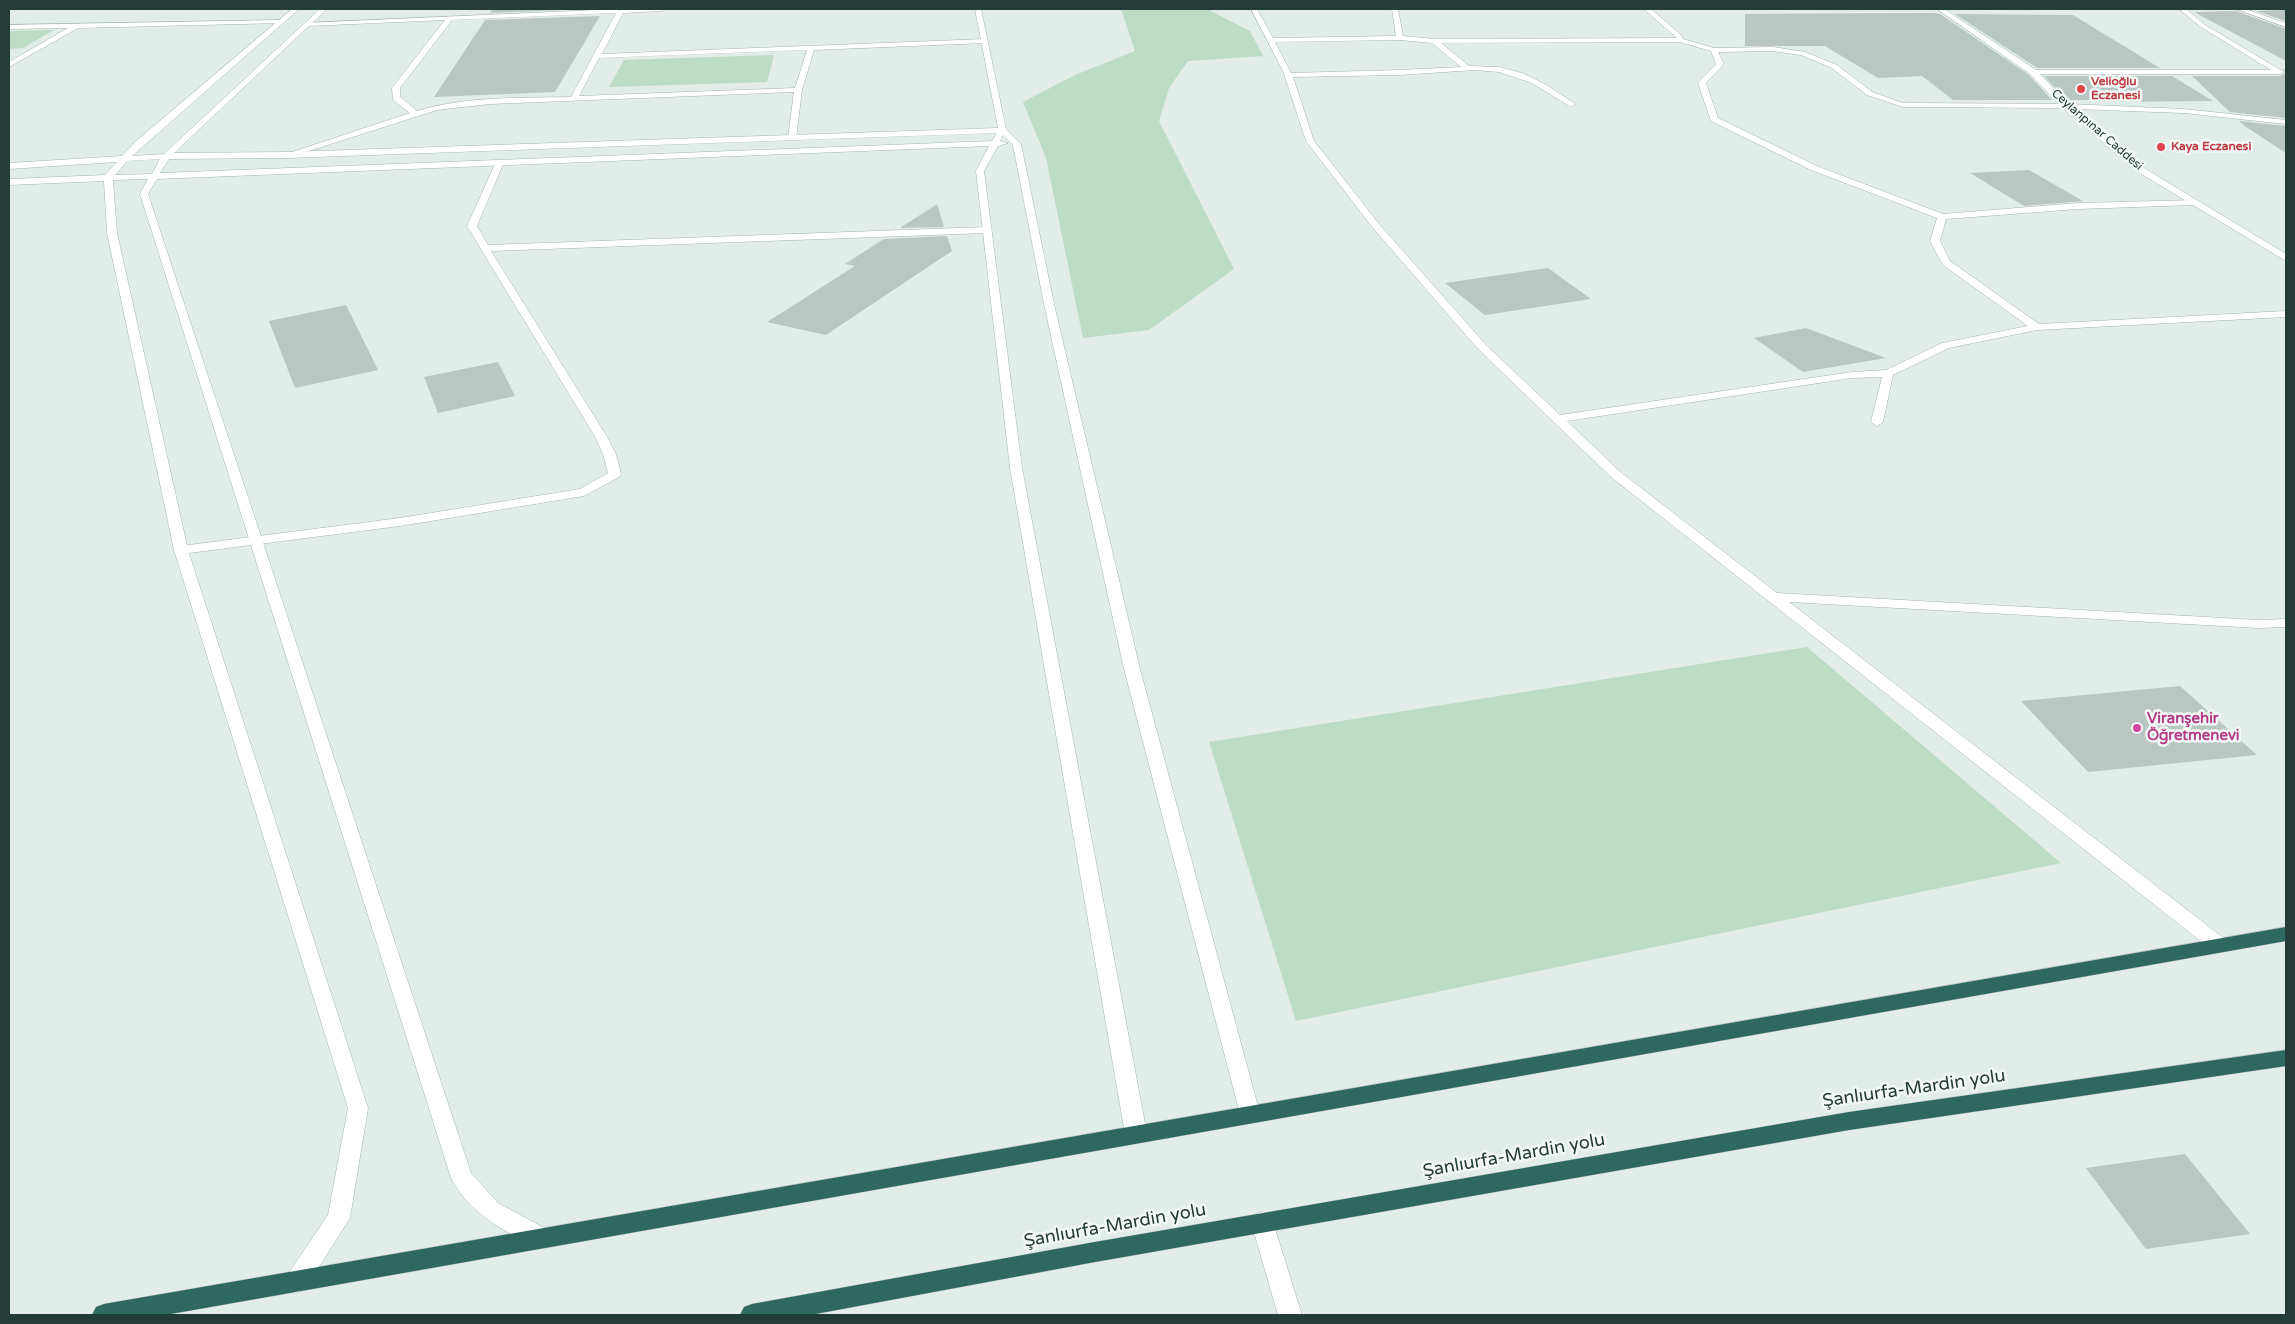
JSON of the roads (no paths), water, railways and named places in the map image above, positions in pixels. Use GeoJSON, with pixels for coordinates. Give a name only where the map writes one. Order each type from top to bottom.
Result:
{"type":"FeatureCollection","features":[{"type":"Feature","properties":{"kind":"highway"},"geometry":{"type":"LineString","coordinates":[[104,1315],[2286,934]]}},
{"type":"Feature","properties":{"kind":"highway","name":"Şanlıurfa-Mardin yolu"},"geometry":{"type":"LineString","coordinates":[[752,1315],[1262,1222],[1849,1121],[2286,1058]]}},
{"type":"Feature","properties":{"kind":"street"},"geometry":{"type":"LineString","coordinates":[[296,9],[138,144],[108,177],[112,233],[181,550],[358,1108],[339,1218],[296,1282]]}},
{"type":"Feature","properties":{"kind":"street"},"geometry":{"type":"LineString","coordinates":[[324,9],[166,156],[144,194],[462,1178],[490,1210],[542,1238]]}},
{"type":"Feature","properties":{"kind":"street"},"geometry":{"type":"LineString","coordinates":[[510,15],[514,9]]}},
{"type":"Feature","properties":{"kind":"street"},"geometry":{"type":"LineString","coordinates":[[308,24],[662,9]]}},
{"type":"Feature","properties":{"kind":"street"},"geometry":{"type":"LineString","coordinates":[[978,9],[985,41],[998,136],[980,171],[1016,468],[1136,1134]]}},
{"type":"Feature","properties":{"kind":"street"},"geometry":{"type":"LineString","coordinates":[[1254,9],[1288,75],[1310,141],[1376,226],[1482,347],[1615,474],[2219,945]]}},
{"type":"Feature","properties":{"kind":"street"},"geometry":{"type":"LineString","coordinates":[[1395,9],[1400,38]]}},
{"type":"Feature","properties":{"kind":"street"},"geometry":{"type":"LineString","coordinates":[[1647,9],[1680,37],[1680,40]]}},
{"type":"Feature","properties":{"kind":"street","name":"Ceylanpınar Caddesi"},"geometry":{"type":"LineString","coordinates":[[1940,9],[2033,72],[2066,106],[2141,170],[2286,258]]}},
{"type":"Feature","properties":{"kind":"street"},"geometry":{"type":"LineString","coordinates":[[2033,72],[2280,72],[2204,26],[2182,9]]}},
{"type":"Feature","properties":{"kind":"street"},"geometry":{"type":"LineString","coordinates":[[2239,9],[2286,25]]}},
{"type":"Feature","properties":{"kind":"street"},"geometry":{"type":"LineString","coordinates":[[574,99],[621,10]]}},
{"type":"Feature","properties":{"kind":"street"},"geometry":{"type":"LineString","coordinates":[[416,114],[396,98],[396,88],[450,18]]}},
{"type":"Feature","properties":{"kind":"street"},"geometry":{"type":"LineString","coordinates":[[9,27],[280,22]]}},
{"type":"Feature","properties":{"kind":"street"},"geometry":{"type":"LineString","coordinates":[[9,64],[78,25]]}},
{"type":"Feature","properties":{"kind":"street"},"geometry":{"type":"LineString","coordinates":[[1270,40],[1400,38],[1434,41],[1680,40],[1714,50],[1746,48],[1781,50],[1816,56],[1833,65],[1861,88],[1886,100],[1903,105],[2066,106],[2184,111],[2286,122]]}},
{"type":"Feature","properties":{"kind":"street"},"geometry":{"type":"LineString","coordinates":[[596,56],[985,41]]}},
{"type":"Feature","properties":{"kind":"street"},"geometry":{"type":"LineString","coordinates":[[1434,41],[1467,68]]}},
{"type":"Feature","properties":{"kind":"street"},"geometry":{"type":"LineString","coordinates":[[792,138],[798,90],[811,48]]}},
{"type":"Feature","properties":{"kind":"street"},"geometry":{"type":"LineString","coordinates":[[1714,50],[1720,64],[1702,83],[1714,119],[1814,168],[1942,217],[2078,206],[2194,202]]}},
{"type":"Feature","properties":{"kind":"street"},"geometry":{"type":"LineString","coordinates":[[9,54],[26,54]]}},
{"type":"Feature","properties":{"kind":"street"},"geometry":{"type":"LineString","coordinates":[[1288,75],[1417,72],[1467,68],[1513,73],[1547,88],[1571,105]]}},
{"type":"Feature","properties":{"kind":"street"},"geometry":{"type":"LineString","coordinates":[[287,155],[436,108],[490,102],[798,90]]}},
{"type":"Feature","properties":{"kind":"street"},"geometry":{"type":"LineString","coordinates":[[9,182],[500,162],[998,136]]}},
{"type":"Feature","properties":{"kind":"street"},"geometry":{"type":"LineString","coordinates":[[9,166],[166,156],[287,155],[792,138],[998,136],[1017,144],[1049,304],[1132,669],[1250,1114]]}},
{"type":"Feature","properties":{"kind":"street"},"geometry":{"type":"LineString","coordinates":[[181,550],[400,522],[584,492],[614,474],[612,460],[593,425],[472,226],[500,162]]}},
{"type":"Feature","properties":{"kind":"street"},"geometry":{"type":"LineString","coordinates":[[1942,217],[1935,241],[1946,263],[2037,327]]}},
{"type":"Feature","properties":{"kind":"street"},"geometry":{"type":"LineString","coordinates":[[485,248],[987,230]]}},
{"type":"Feature","properties":{"kind":"street"},"geometry":{"type":"LineString","coordinates":[[1558,419],[1852,375],[1888,373],[1946,345],[2037,327],[2286,314]]}},
{"type":"Feature","properties":{"kind":"street"},"geometry":{"type":"LineString","coordinates":[[1876,422],[1888,373]]}},
{"type":"Feature","properties":{"kind":"street"},"geometry":{"type":"LineString","coordinates":[[1773,597],[2259,624],[2286,623]]}},
{"type":"Feature","properties":{"kind":"street"},"geometry":{"type":"LineString","coordinates":[[1262,1222],[1290,1315]]}},
{"type":"Feature","properties":{"kind":"place","name":"Velioğlu Eczanesi"},"geometry":{"type":"Point","coordinates":[2081,89]}},
{"type":"Feature","properties":{"kind":"place","name":"Kaya Eczanesi"},"geometry":{"type":"Point","coordinates":[2161,147]}},
{"type":"Feature","properties":{"kind":"place","name":"Viranşehir Öğretmenevi"},"geometry":{"type":"Point","coordinates":[2137,728]}}]}
